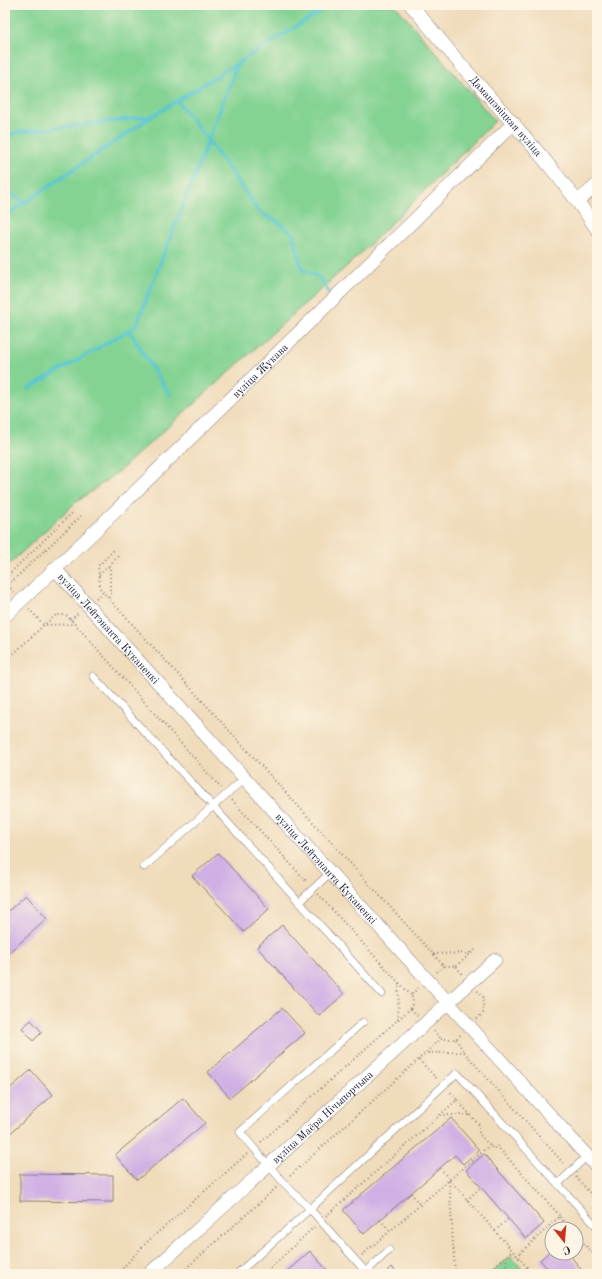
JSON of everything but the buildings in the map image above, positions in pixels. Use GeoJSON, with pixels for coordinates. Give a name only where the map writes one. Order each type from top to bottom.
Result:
{"type":"FeatureCollection","features":[{"type":"Feature","properties":{"kind":"street","name":"Дамашэвіцкая вуліца"},"geometry":{"type":"LineString","coordinates":[[411,5],[462,66],[514,123],[578,201],[597,229]]}},
{"type":"Feature","properties":{"kind":"street","name":"вуліца Жукава"},"geometry":{"type":"LineString","coordinates":[[5,616],[514,123]]}},
{"type":"Feature","properties":{"kind":"street"},"geometry":{"type":"LineString","coordinates":[[578,201],[597,185]]}},
{"type":"Feature","properties":{"kind":"street","name":"вуліца Лейтэнанта Куканенкі"},"geometry":{"type":"LineString","coordinates":[[55,569],[597,1167]]}},
{"type":"Feature","properties":{"kind":"street","name":"вуліца Маёра Нічыпорчыка"},"geometry":{"type":"LineString","coordinates":[[149,1274],[495,960]]}},
{"type":"Feature","properties":{"kind":"lane"},"geometry":{"type":"LineString","coordinates":[[93,676],[213,806],[382,994]]}},
{"type":"Feature","properties":{"kind":"lane"},"geometry":{"type":"LineString","coordinates":[[144,867],[245,778]]}},
{"type":"Feature","properties":{"kind":"lane"},"geometry":{"type":"LineString","coordinates":[[299,902],[330,874]]}},
{"type":"Feature","properties":{"kind":"lane"},"geometry":{"type":"LineString","coordinates":[[363,1022],[240,1132],[283,1182],[310,1209],[366,1272],[389,1250]]}},
{"type":"Feature","properties":{"kind":"lane"},"geometry":{"type":"LineString","coordinates":[[238,1274],[457,1073],[597,1227]]}},
{"type":"Feature","properties":{"kind":"lane"},"geometry":{"type":"LineString","coordinates":[[558,1184],[587,1156]]}},
{"type":"Feature","properties":{"kind":"path"},"geometry":{"type":"LineString","coordinates":[[5,578],[74,512]]}},
{"type":"Feature","properties":{"kind":"path"},"geometry":{"type":"LineString","coordinates":[[5,588],[81,516]]}},
{"type":"Feature","properties":{"kind":"path"},"geometry":{"type":"LineString","coordinates":[[114,550],[98,566],[100,588],[103,592],[444,966]]}},
{"type":"Feature","properties":{"kind":"path"},"geometry":{"type":"LineString","coordinates":[[99,575],[118,556]]}},
{"type":"Feature","properties":{"kind":"path"},"geometry":{"type":"LineString","coordinates":[[110,565],[110,599]]}},
{"type":"Feature","properties":{"kind":"path"},"geometry":{"type":"LineString","coordinates":[[8,585],[44,625],[56,615],[66,615],[75,624]]}},
{"type":"Feature","properties":{"kind":"path"},"geometry":{"type":"LineString","coordinates":[[71,620],[103,592]]}},
{"type":"Feature","properties":{"kind":"path"},"geometry":{"type":"LineString","coordinates":[[411,995],[444,966],[456,966],[475,950]]}},
{"type":"Feature","properties":{"kind":"path"},"geometry":{"type":"LineString","coordinates":[[432,954],[472,953]]}},
{"type":"Feature","properties":{"kind":"path"},"geometry":{"type":"LineString","coordinates":[[180,1274],[420,1060],[441,1039],[456,1039],[483,1013],[483,997],[456,966]]}},
{"type":"Feature","properties":{"kind":"path"},"geometry":{"type":"LineString","coordinates":[[117,1274],[147,1242],[411,1008],[413,1000],[411,995],[399,983]]}},
{"type":"Feature","properties":{"kind":"path"},"geometry":{"type":"LineString","coordinates":[[456,1039],[464,1052],[597,1201]]}},
{"type":"Feature","properties":{"kind":"path"},"geometry":{"type":"LineString","coordinates":[[427,1053],[464,1052]]}},
{"type":"Feature","properties":{"kind":"path"},"geometry":{"type":"LineString","coordinates":[[420,1060],[479,1126],[479,1134],[493,1149],[497,1146],[564,1221]]}},
{"type":"Feature","properties":{"kind":"path"},"geometry":{"type":"LineString","coordinates":[[264,1274],[457,1100]]}},
{"type":"Feature","properties":{"kind":"path"},"geometry":{"type":"LineString","coordinates":[[440,1115],[470,1116]]}},
{"type":"Feature","properties":{"kind":"path"},"geometry":{"type":"LineString","coordinates":[[356,1260],[490,1145]]}},
{"type":"Feature","properties":{"kind":"path"},"geometry":{"type":"LineString","coordinates":[[440,1168],[533,1274]]}},
{"type":"Feature","properties":{"kind":"path"},"geometry":{"type":"LineString","coordinates":[[449,1179],[455,1274]]}},
{"type":"Feature","properties":{"kind":"path"},"geometry":{"type":"LineString","coordinates":[[467,1200],[481,1187]]}},
{"type":"Feature","properties":{"kind":"path"},"geometry":{"type":"LineString","coordinates":[[411,1193],[420,1205]]}},
{"type":"Feature","properties":{"kind":"path"},"geometry":{"type":"LineString","coordinates":[[517,1256],[560,1216]]}},
{"type":"Feature","properties":{"kind":"path"},"geometry":{"type":"LineString","coordinates":[[495,1231],[508,1218]]}},
{"type":"Feature","properties":{"kind":"path"},"geometry":{"type":"LineString","coordinates":[[380,1220],[390,1231]]}},
{"type":"Feature","properties":{"kind":"path"},"geometry":{"type":"LineString","coordinates":[[584,1243],[597,1258]]}},
{"type":"Feature","properties":{"kind":"path"},"geometry":{"type":"LineString","coordinates":[[486,1274],[512,1251]]}},
{"type":"Feature","properties":{"kind":"path"},"geometry":{"type":"LineString","coordinates":[[506,1256],[507,1274]]}},
{"type":"Feature","properties":{"kind":"green space"},"geometry":{"type":"Polygon","coordinates":[[[5,5],[395,5],[495,121],[358,256],[119,471],[74,504],[5,568],[5,5]]]}},
{"type":"Feature","properties":{"kind":"green space"},"geometry":{"type":"Polygon","coordinates":[[[511,1256],[526,1274],[490,1274],[511,1256]]]}},
{"type":"Feature","properties":{"kind":"waterway"},"geometry":{"type":"LineString","coordinates":[[5,216],[154,115],[331,5]]}},
{"type":"Feature","properties":{"kind":"waterway"},"geometry":{"type":"LineString","coordinates":[[28,389],[136,326],[238,63]]}},
{"type":"Feature","properties":{"kind":"waterway"},"geometry":{"type":"LineString","coordinates":[[177,101],[208,140],[260,213],[277,221],[293,234],[302,269],[320,278],[329,293]]}},
{"type":"Feature","properties":{"kind":"waterway"},"geometry":{"type":"LineString","coordinates":[[5,134],[153,116]]}},
{"type":"Feature","properties":{"kind":"waterway"},"geometry":{"type":"LineString","coordinates":[[5,190],[25,203]]}},
{"type":"Feature","properties":{"kind":"waterway"},"geometry":{"type":"LineString","coordinates":[[129,330],[170,395]]}}]}
